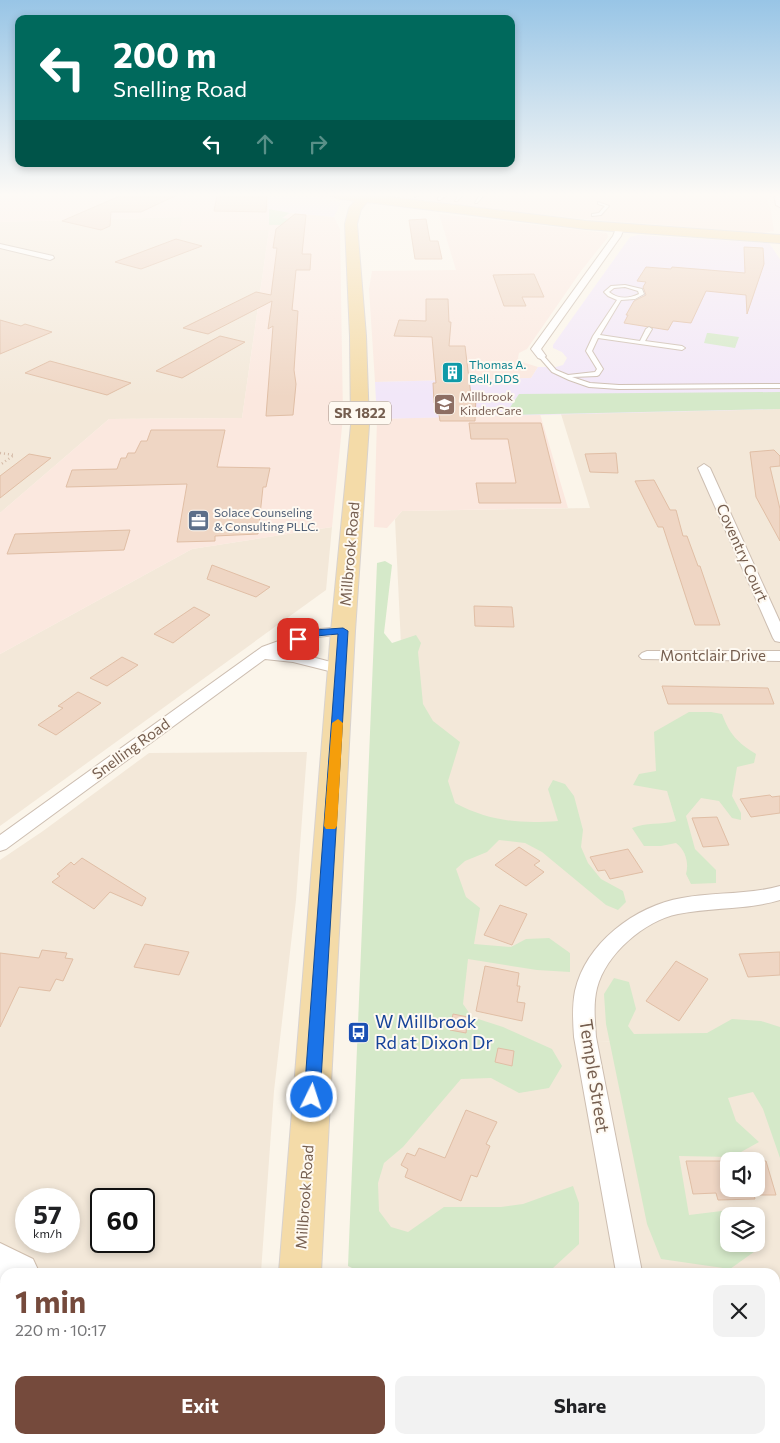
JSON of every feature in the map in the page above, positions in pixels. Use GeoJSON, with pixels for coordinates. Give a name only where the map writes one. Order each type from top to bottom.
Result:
{"type":"FeatureCollection","features":[{"type":"Feature","properties":{"kind":"main road","name":"Millbrook Road"},"geometry":{"type":"LineString","coordinates":[[300,1268],[343,631],[360,425],[358,336],[353,262]]}},
{"type":"Feature","properties":{"kind":"street"},"geometry":{"type":"LineString","coordinates":[[541,356],[536,349],[598,262]]}},
{"type":"Feature","properties":{"kind":"street","name":"Coventry Court"},"geometry":{"type":"LineString","coordinates":[[704,468],[780,638]]}},
{"type":"Feature","properties":{"kind":"street","name":"Snelling Road"},"geometry":{"type":"LineString","coordinates":[[0,844],[267,650],[314,633],[343,631]]}},
{"type":"Feature","properties":{"kind":"street"},"geometry":{"type":"LineString","coordinates":[[261,654],[293,657],[341,670]]}},
{"type":"Feature","properties":{"kind":"street","name":"Montclair Drive"},"geometry":{"type":"LineString","coordinates":[[647,656],[780,656]]}},
{"type":"Feature","properties":{"kind":"street","name":"Temple Street"},"geometry":{"type":"LineString","coordinates":[[628,1268],[585,1037],[584,1009],[588,984],[606,950],[623,934],[659,912],[710,902],[770,897],[780,894]]}},
{"type":"Feature","properties":{"kind":"street"},"geometry":{"type":"LineString","coordinates":[[0,1262],[12,1268]]}},
{"type":"Feature","properties":{"kind":"lane"},"geometry":{"type":"LineString","coordinates":[[625,286],[636,288],[642,292],[637,298],[620,298],[606,294],[606,290],[625,286]]}},
{"type":"Feature","properties":{"kind":"lane"},"geometry":{"type":"LineString","coordinates":[[597,374],[600,369],[589,351],[596,336],[620,298]]}},
{"type":"Feature","properties":{"kind":"lane"},"geometry":{"type":"LineString","coordinates":[[642,342],[649,330]]}},
{"type":"Feature","properties":{"kind":"lane"},"geometry":{"type":"LineString","coordinates":[[596,336],[682,348]]}},
{"type":"Feature","properties":{"kind":"lane"},"geometry":{"type":"LineString","coordinates":[[541,356],[554,371],[589,385],[619,387],[780,386]]}},
{"type":"Feature","properties":{"kind":"lane"},"geometry":{"type":"LineString","coordinates":[[564,376],[597,374],[605,382],[619,387]]}},
{"type":"Feature","properties":{"kind":"path"},"geometry":{"type":"LineString","coordinates":[[0,453],[14,455],[0,466]]}},
{"type":"Feature","properties":{"kind":"shaded area"},"geometry":{"type":"Polygon","coordinates":[[[0,262],[264,262],[242,418],[109,419],[0,513],[0,262]]]}},
{"type":"Feature","properties":{"kind":"shaded area"},"geometry":{"type":"Polygon","coordinates":[[[264,262],[341,262],[343,417],[332,527],[192,549],[0,654],[0,513],[109,419],[242,418],[264,262]]]}},
{"type":"Feature","properties":{"kind":"shaded area"},"geometry":{"type":"Polygon","coordinates":[[[454,262],[588,262],[527,349],[519,353],[519,361],[538,367],[531,378],[375,382],[369,289],[372,271],[456,270],[454,262]]]}},
{"type":"Feature","properties":{"kind":"shaded area"},"geometry":{"type":"Polygon","coordinates":[[[612,262],[780,262],[780,409],[377,419],[375,382],[531,378],[538,367],[563,365],[567,358],[562,352],[553,348],[553,345],[612,262]]]}},
{"type":"Feature","properties":{"kind":"shaded area"},"geometry":{"type":"Polygon","coordinates":[[[780,409],[780,1037],[598,1042],[780,1038],[780,1268],[366,1268],[401,645],[395,519],[402,511],[590,508],[561,414],[780,409]]]}},
{"type":"Feature","properties":{"kind":"shaded area"},"geometry":{"type":"Polygon","coordinates":[[[540,414],[568,508],[402,511],[387,528],[374,527],[377,419],[540,414]]]}},
{"type":"Feature","properties":{"kind":"shaded area"},"geometry":{"type":"Polygon","coordinates":[[[332,527],[326,590],[0,826],[0,654],[192,549],[332,527]]]}},
{"type":"Feature","properties":{"kind":"shaded area"},"geometry":{"type":"Polygon","coordinates":[[[307,752],[296,900],[274,1091],[261,1268],[0,1268],[0,860],[43,831],[149,753],[307,752]]]}},
{"type":"Feature","properties":{"kind":"green space"},"geometry":{"type":"Polygon","coordinates":[[[707,333],[739,337],[735,348],[704,343],[707,333]]]}},
{"type":"Feature","properties":{"kind":"green space"},"geometry":{"type":"Polygon","coordinates":[[[780,392],[780,409],[505,415],[519,394],[780,392]]]}},
{"type":"Feature","properties":{"kind":"green space"},"geometry":{"type":"Polygon","coordinates":[[[385,561],[392,565],[384,633],[392,643],[416,635],[421,643],[418,652],[423,704],[433,721],[460,742],[448,781],[455,803],[480,814],[505,820],[530,822],[558,821],[548,789],[553,780],[565,784],[574,796],[583,830],[581,847],[588,863],[601,879],[623,891],[626,902],[618,910],[606,905],[542,852],[525,843],[499,840],[487,852],[465,861],[456,869],[466,897],[480,908],[474,944],[511,947],[526,939],[549,938],[570,953],[570,972],[537,970],[468,959],[463,1004],[472,1017],[503,1027],[552,1049],[562,1066],[549,1088],[519,1093],[491,1078],[461,1079],[403,1147],[384,1163],[378,1183],[379,1211],[391,1227],[408,1232],[444,1207],[501,1207],[523,1204],[573,1186],[579,1203],[579,1244],[553,1268],[352,1268],[348,1266],[377,563],[385,561]]]}},
{"type":"Feature","properties":{"kind":"green space"},"geometry":{"type":"Polygon","coordinates":[[[689,712],[722,714],[735,737],[756,754],[754,763],[737,767],[732,796],[741,813],[741,820],[732,818],[719,801],[701,798],[686,816],[695,849],[716,870],[716,883],[691,884],[686,874],[686,857],[676,843],[661,846],[644,846],[632,828],[676,821],[667,791],[633,785],[639,774],[656,771],[654,732],[689,712]]]}},
{"type":"Feature","properties":{"kind":"green space"},"geometry":{"type":"Polygon","coordinates":[[[614,978],[629,982],[636,1009],[628,1026],[634,1034],[707,1033],[732,1019],[761,1021],[780,1027],[780,1158],[763,1109],[753,1092],[728,1098],[736,1121],[759,1142],[741,1152],[720,1152],[720,1157],[679,1156],[689,1215],[720,1211],[720,1252],[754,1252],[731,1268],[661,1259],[647,1224],[606,1024],[604,994],[614,978]]]}},
{"type":"Feature","properties":{"kind":"building"},"geometry":{"type":"Polygon","coordinates":[[[116,262],[159,262],[141,269],[116,262]]]}},
{"type":"Feature","properties":{"kind":"building"},"geometry":{"type":"Polygon","coordinates":[[[275,262],[310,262],[310,270],[296,270],[292,310],[298,311],[294,370],[296,384],[293,415],[266,416],[273,326],[268,329],[272,301],[208,334],[183,328],[256,292],[271,295],[275,262]]]}},
{"type":"Feature","properties":{"kind":"building"},"geometry":{"type":"Polygon","coordinates":[[[745,262],[764,262],[747,314],[746,295],[706,291],[691,323],[673,321],[668,330],[624,323],[634,301],[646,295],[643,287],[646,282],[637,281],[646,267],[671,269],[672,267],[745,273],[745,262]]]}},
{"type":"Feature","properties":{"kind":"building"},"geometry":{"type":"Polygon","coordinates":[[[534,274],[544,297],[522,297],[526,306],[504,306],[493,275],[534,274]]]}},
{"type":"Feature","properties":{"kind":"building"},"geometry":{"type":"Polygon","coordinates":[[[426,299],[448,299],[449,322],[451,322],[449,346],[465,346],[471,395],[476,395],[475,421],[440,421],[437,403],[434,403],[433,383],[436,383],[432,337],[394,336],[399,320],[426,321],[426,299]]]}},
{"type":"Feature","properties":{"kind":"building"},"geometry":{"type":"Polygon","coordinates":[[[0,320],[21,326],[25,324],[52,332],[0,354],[0,320]]]}},
{"type":"Feature","properties":{"kind":"building"},"geometry":{"type":"Polygon","coordinates":[[[220,336],[245,342],[182,378],[156,371],[220,336]]]}},
{"type":"Feature","properties":{"kind":"building"},"geometry":{"type":"Polygon","coordinates":[[[50,361],[131,383],[107,395],[25,373],[50,361]]]}},
{"type":"Feature","properties":{"kind":"building"},"geometry":{"type":"Polygon","coordinates":[[[469,423],[541,423],[561,503],[479,503],[476,483],[516,483],[508,439],[471,439],[469,423]]]}},
{"type":"Feature","properties":{"kind":"building"},"geometry":{"type":"Polygon","coordinates":[[[151,430],[225,430],[217,467],[270,468],[266,487],[263,487],[258,534],[215,536],[215,541],[177,542],[187,484],[66,487],[72,470],[117,469],[121,458],[126,458],[128,453],[135,453],[141,441],[147,441],[151,430]]]}},
{"type":"Feature","properties":{"kind":"building"},"geometry":{"type":"Polygon","coordinates":[[[774,450],[780,456],[780,466],[770,467],[780,509],[780,541],[756,497],[750,452],[774,450]]]}},
{"type":"Feature","properties":{"kind":"building"},"geometry":{"type":"Polygon","coordinates":[[[616,453],[618,473],[590,472],[585,454],[616,453]]]}},
{"type":"Feature","properties":{"kind":"building"},"geometry":{"type":"Polygon","coordinates":[[[29,454],[51,458],[0,498],[0,476],[29,454]]]}},
{"type":"Feature","properties":{"kind":"building"},"geometry":{"type":"Polygon","coordinates":[[[654,480],[670,510],[676,510],[683,536],[687,536],[698,566],[700,566],[720,625],[695,625],[663,527],[658,527],[635,481],[654,480]]]}},
{"type":"Feature","properties":{"kind":"building"},"geometry":{"type":"Polygon","coordinates":[[[130,530],[124,550],[7,554],[15,534],[130,530]]]}},
{"type":"Feature","properties":{"kind":"building"},"geometry":{"type":"Polygon","coordinates":[[[212,565],[270,587],[256,597],[207,579],[212,565]]]}},
{"type":"Feature","properties":{"kind":"building"},"geometry":{"type":"Polygon","coordinates":[[[474,606],[512,607],[514,627],[475,626],[474,606]]]}},
{"type":"Feature","properties":{"kind":"building"},"geometry":{"type":"Polygon","coordinates":[[[194,607],[210,615],[173,643],[154,634],[194,607]]]}},
{"type":"Feature","properties":{"kind":"building"},"geometry":{"type":"Polygon","coordinates":[[[122,657],[138,665],[107,686],[90,678],[122,657]]]}},
{"type":"Feature","properties":{"kind":"building"},"geometry":{"type":"Polygon","coordinates":[[[662,686],[768,688],[774,704],[668,704],[662,686]]]}},
{"type":"Feature","properties":{"kind":"building"},"geometry":{"type":"Polygon","coordinates":[[[78,692],[101,703],[56,735],[38,725],[63,708],[58,706],[78,692]]]}},
{"type":"Feature","properties":{"kind":"building"},"geometry":{"type":"Polygon","coordinates":[[[770,795],[772,797],[780,796],[780,813],[751,817],[740,799],[770,795]]]}},
{"type":"Feature","properties":{"kind":"building"},"geometry":{"type":"Polygon","coordinates":[[[717,817],[729,845],[703,847],[692,818],[717,817]]]}},
{"type":"Feature","properties":{"kind":"building"},"geometry":{"type":"Polygon","coordinates":[[[519,847],[540,861],[534,865],[544,872],[526,886],[495,865],[519,847]]]}},
{"type":"Feature","properties":{"kind":"building"},"geometry":{"type":"Polygon","coordinates":[[[628,849],[643,872],[610,879],[605,870],[598,871],[590,857],[628,849]]]}},
{"type":"Feature","properties":{"kind":"building"},"geometry":{"type":"Polygon","coordinates":[[[82,858],[146,898],[142,906],[110,892],[94,909],[52,882],[60,876],[57,874],[71,862],[74,865],[82,858]]]}},
{"type":"Feature","properties":{"kind":"building"},"geometry":{"type":"Polygon","coordinates":[[[500,905],[527,914],[512,945],[484,935],[500,905]]]}},
{"type":"Feature","properties":{"kind":"building"},"geometry":{"type":"Polygon","coordinates":[[[145,944],[189,952],[179,975],[134,967],[145,944]]]}},
{"type":"Feature","properties":{"kind":"building"},"geometry":{"type":"Polygon","coordinates":[[[42,950],[67,953],[65,958],[73,959],[63,981],[56,979],[50,991],[19,987],[0,1027],[0,953],[39,958],[42,950]]]}},
{"type":"Feature","properties":{"kind":"building"},"geometry":{"type":"Polygon","coordinates":[[[780,952],[780,975],[748,977],[739,954],[780,952]]]}},
{"type":"Feature","properties":{"kind":"building"},"geometry":{"type":"Polygon","coordinates":[[[676,961],[708,979],[679,1021],[646,1001],[676,961]]]}},
{"type":"Feature","properties":{"kind":"building"},"geometry":{"type":"Polygon","coordinates":[[[485,966],[519,973],[517,986],[520,986],[517,1002],[525,1003],[522,1021],[476,1011],[485,966]]]}},
{"type":"Feature","properties":{"kind":"building"},"geometry":{"type":"Polygon","coordinates":[[[453,1014],[468,1017],[466,1033],[450,1030],[453,1014]]]}},
{"type":"Feature","properties":{"kind":"building"},"geometry":{"type":"Polygon","coordinates":[[[498,1048],[514,1051],[512,1066],[495,1062],[498,1048]]]}},
{"type":"Feature","properties":{"kind":"building"},"geometry":{"type":"Polygon","coordinates":[[[466,1110],[497,1122],[486,1144],[490,1146],[477,1177],[471,1175],[461,1201],[405,1177],[408,1169],[401,1165],[407,1153],[415,1156],[419,1148],[445,1158],[466,1110]]]}},
{"type":"Feature","properties":{"kind":"building"},"geometry":{"type":"Polygon","coordinates":[[[686,1161],[720,1161],[720,1197],[754,1197],[755,1199],[718,1200],[716,1193],[693,1194],[686,1161]]]}},
{"type":"Feature","properties":{"kind":"building"},"geometry":{"type":"Polygon","coordinates":[[[765,1161],[766,1161],[776,1195],[765,1195],[765,1161]]]}},
{"type":"Feature","properties":{"kind":"slow traffic"},"geometry":{"type":"LineString","coordinates":[[330,826],[338,723]]}},
{"type":"Feature","properties":{"kind":"place","name":"Thomas A. Bell, DDS"},"geometry":{"type":"Point","coordinates":[453,372]}},
{"type":"Feature","properties":{"kind":"place","name":"Millbrook KinderCare"},"geometry":{"type":"Point","coordinates":[444,404]}},
{"type":"Feature","properties":{"kind":"place","name":"Solace Counseling & Consulting PLLC."},"geometry":{"type":"Point","coordinates":[198,520]}},
{"type":"Feature","properties":{"kind":"place","name":"W Millbrook Rd at Dixon Dr"},"geometry":{"type":"Point","coordinates":[359,1032]}},
{"type":"Feature","properties":{"kind":"route"},"geometry":{"type":"LineString","coordinates":[[298,639],[314,633],[343,631],[312,1097]]}}]}
